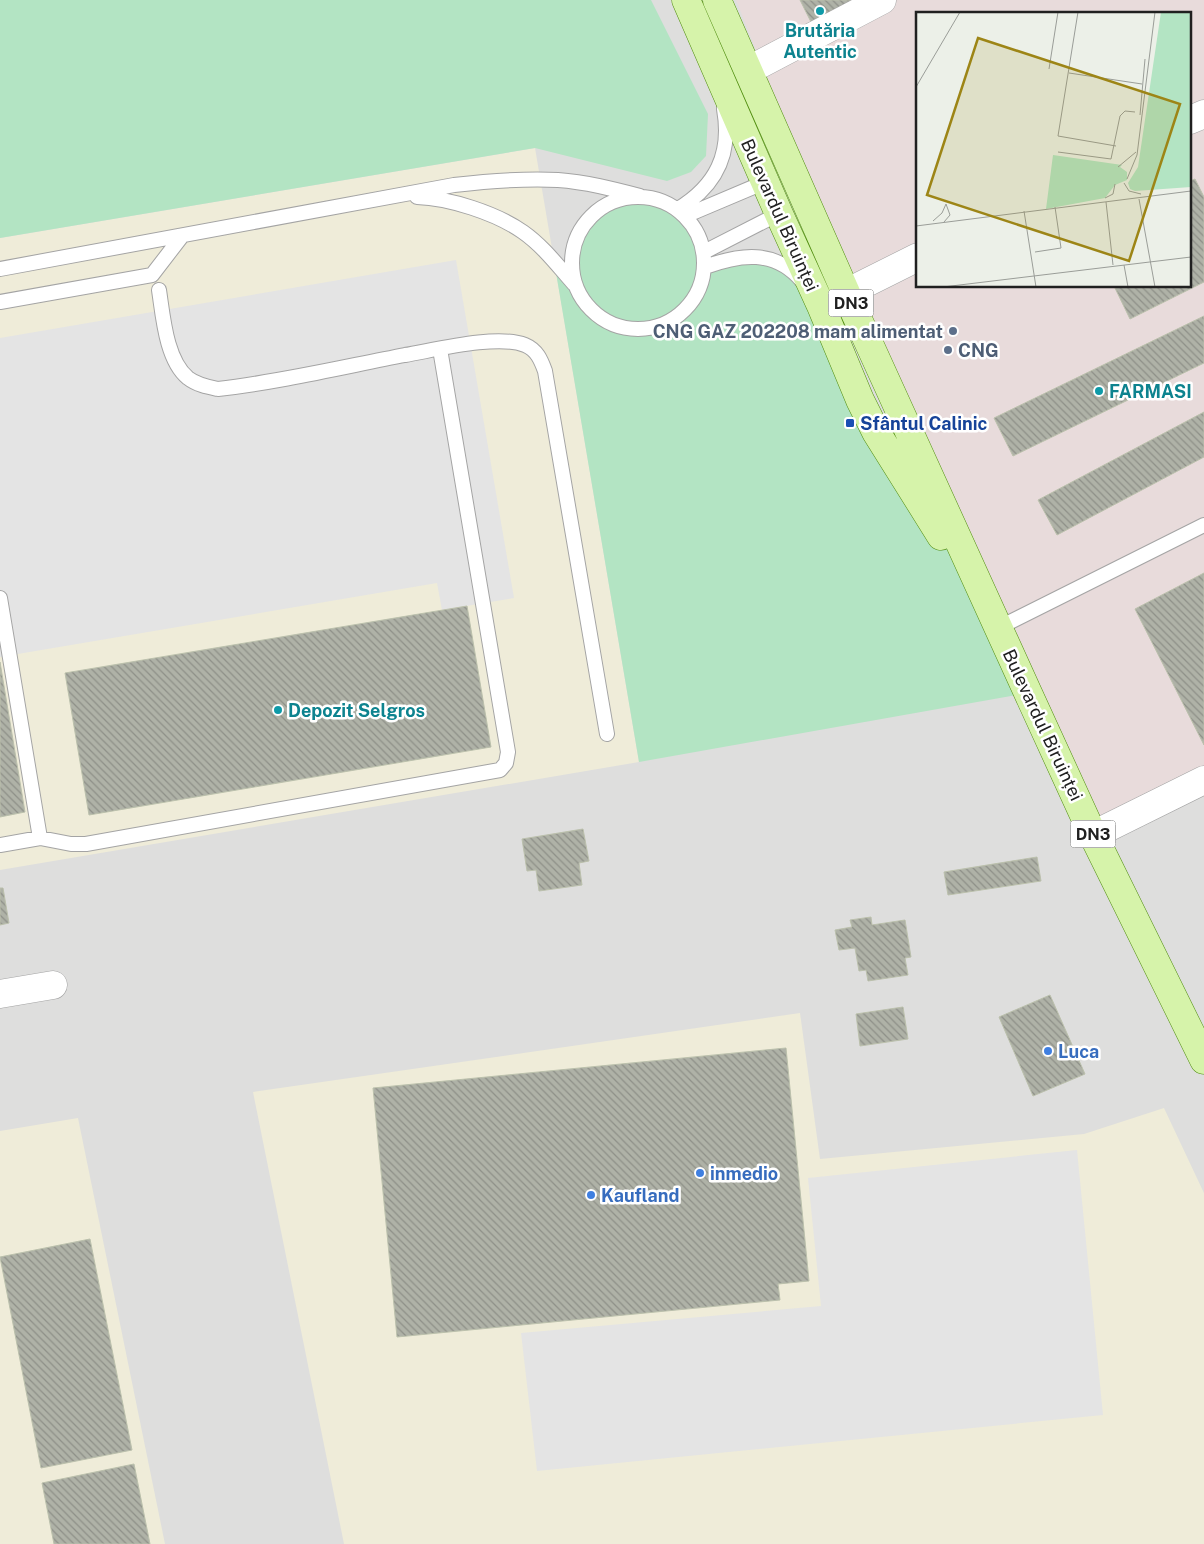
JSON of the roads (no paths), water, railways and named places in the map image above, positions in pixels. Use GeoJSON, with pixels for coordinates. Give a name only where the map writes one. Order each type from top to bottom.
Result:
{"type":"FeatureCollection","features":[{"type":"Feature","properties":{"kind":"main road","name":"Bulevardul Biruinței"},"geometry":{"type":"LineString","coordinates":[[686,0],[778,214],[821,306],[860,400],[876,432],[993,617]]}},
{"type":"Feature","properties":{"kind":"main road","name":"Bulevardul Biruinței"},"geometry":{"type":"LineString","coordinates":[[717,0],[846,293],[1093,835],[1204,1060]]}},
{"type":"Feature","properties":{"kind":"street"},"geometry":{"type":"LineString","coordinates":[[749,70],[882,0]]}},
{"type":"Feature","properties":{"kind":"street"},"geometry":{"type":"LineString","coordinates":[[1192,119],[1204,114]]}},
{"type":"Feature","properties":{"kind":"street"},"geometry":{"type":"LineString","coordinates":[[846,293],[916,258]]}},
{"type":"Feature","properties":{"kind":"street"},"geometry":{"type":"LineString","coordinates":[[1093,835],[1204,780]]}},
{"type":"Feature","properties":{"kind":"street"},"geometry":{"type":"LineString","coordinates":[[0,994],[52,985]]}},
{"type":"Feature","properties":{"kind":"lane"},"geometry":{"type":"LineString","coordinates":[[682,212],[715,175],[722,160],[727,139],[726,117],[716,69]]}},
{"type":"Feature","properties":{"kind":"lane"},"geometry":{"type":"LineString","coordinates":[[682,212],[793,171]]}},
{"type":"Feature","properties":{"kind":"lane"},"geometry":{"type":"LineString","coordinates":[[0,269],[454,185],[507,179],[558,180],[606,187],[652,198],[663,201],[682,212],[697,232],[704,252],[705,267],[700,289],[688,308],[670,322],[648,330],[624,329],[603,320],[586,305],[575,285],[543,249],[523,232],[504,221],[469,208],[429,198],[396,196]]}},
{"type":"Feature","properties":{"kind":"lane"},"geometry":{"type":"LineString","coordinates":[[575,285],[571,267],[573,249],[579,231],[590,216],[605,205],[622,198],[640,196]]}},
{"type":"Feature","properties":{"kind":"lane"},"geometry":{"type":"LineString","coordinates":[[704,252],[806,201]]}},
{"type":"Feature","properties":{"kind":"lane"},"geometry":{"type":"LineString","coordinates":[[0,302],[152,275],[182,236]]}},
{"type":"Feature","properties":{"kind":"lane"},"geometry":{"type":"LineString","coordinates":[[705,267],[738,257],[753,256],[776,260],[801,279],[821,306]]}},
{"type":"Feature","properties":{"kind":"lane"},"geometry":{"type":"LineString","coordinates":[[159,290],[169,343],[178,364],[188,378],[202,386],[218,389],[440,348],[490,342],[511,342],[525,346],[538,354],[545,371],[607,734]]}},
{"type":"Feature","properties":{"kind":"lane"},"geometry":{"type":"LineString","coordinates":[[0,845],[40,838],[71,844],[86,844],[500,770],[506,763],[508,752],[440,348]]}},
{"type":"Feature","properties":{"kind":"lane"},"geometry":{"type":"LineString","coordinates":[[993,617],[1204,525]]}},
{"type":"Feature","properties":{"kind":"lane"},"geometry":{"type":"LineString","coordinates":[[0,598],[40,838]]}},
{"type":"Feature","properties":{"kind":"place","name":"Brutăria Autentic"},"geometry":{"type":"Point","coordinates":[820,11]}},
{"type":"Feature","properties":{"kind":"place","name":"CNG GAZ 202208 mam alimentat"},"geometry":{"type":"Point","coordinates":[953,331]}},
{"type":"Feature","properties":{"kind":"place","name":"CNG"},"geometry":{"type":"Point","coordinates":[948,350]}},
{"type":"Feature","properties":{"kind":"place","name":"FARMASI"},"geometry":{"type":"Point","coordinates":[1099,391]}},
{"type":"Feature","properties":{"kind":"place","name":"Sfântul Calinic"},"geometry":{"type":"Point","coordinates":[850,423]}},
{"type":"Feature","properties":{"kind":"place","name":"Depozit Selgros"},"geometry":{"type":"Point","coordinates":[278,710]}},
{"type":"Feature","properties":{"kind":"place","name":"Luca"},"geometry":{"type":"Point","coordinates":[1048,1051]}},
{"type":"Feature","properties":{"kind":"place","name":"inmedio"},"geometry":{"type":"Point","coordinates":[700,1173]}},
{"type":"Feature","properties":{"kind":"place","name":"Kaufland"},"geometry":{"type":"Point","coordinates":[591,1195]}}]}
